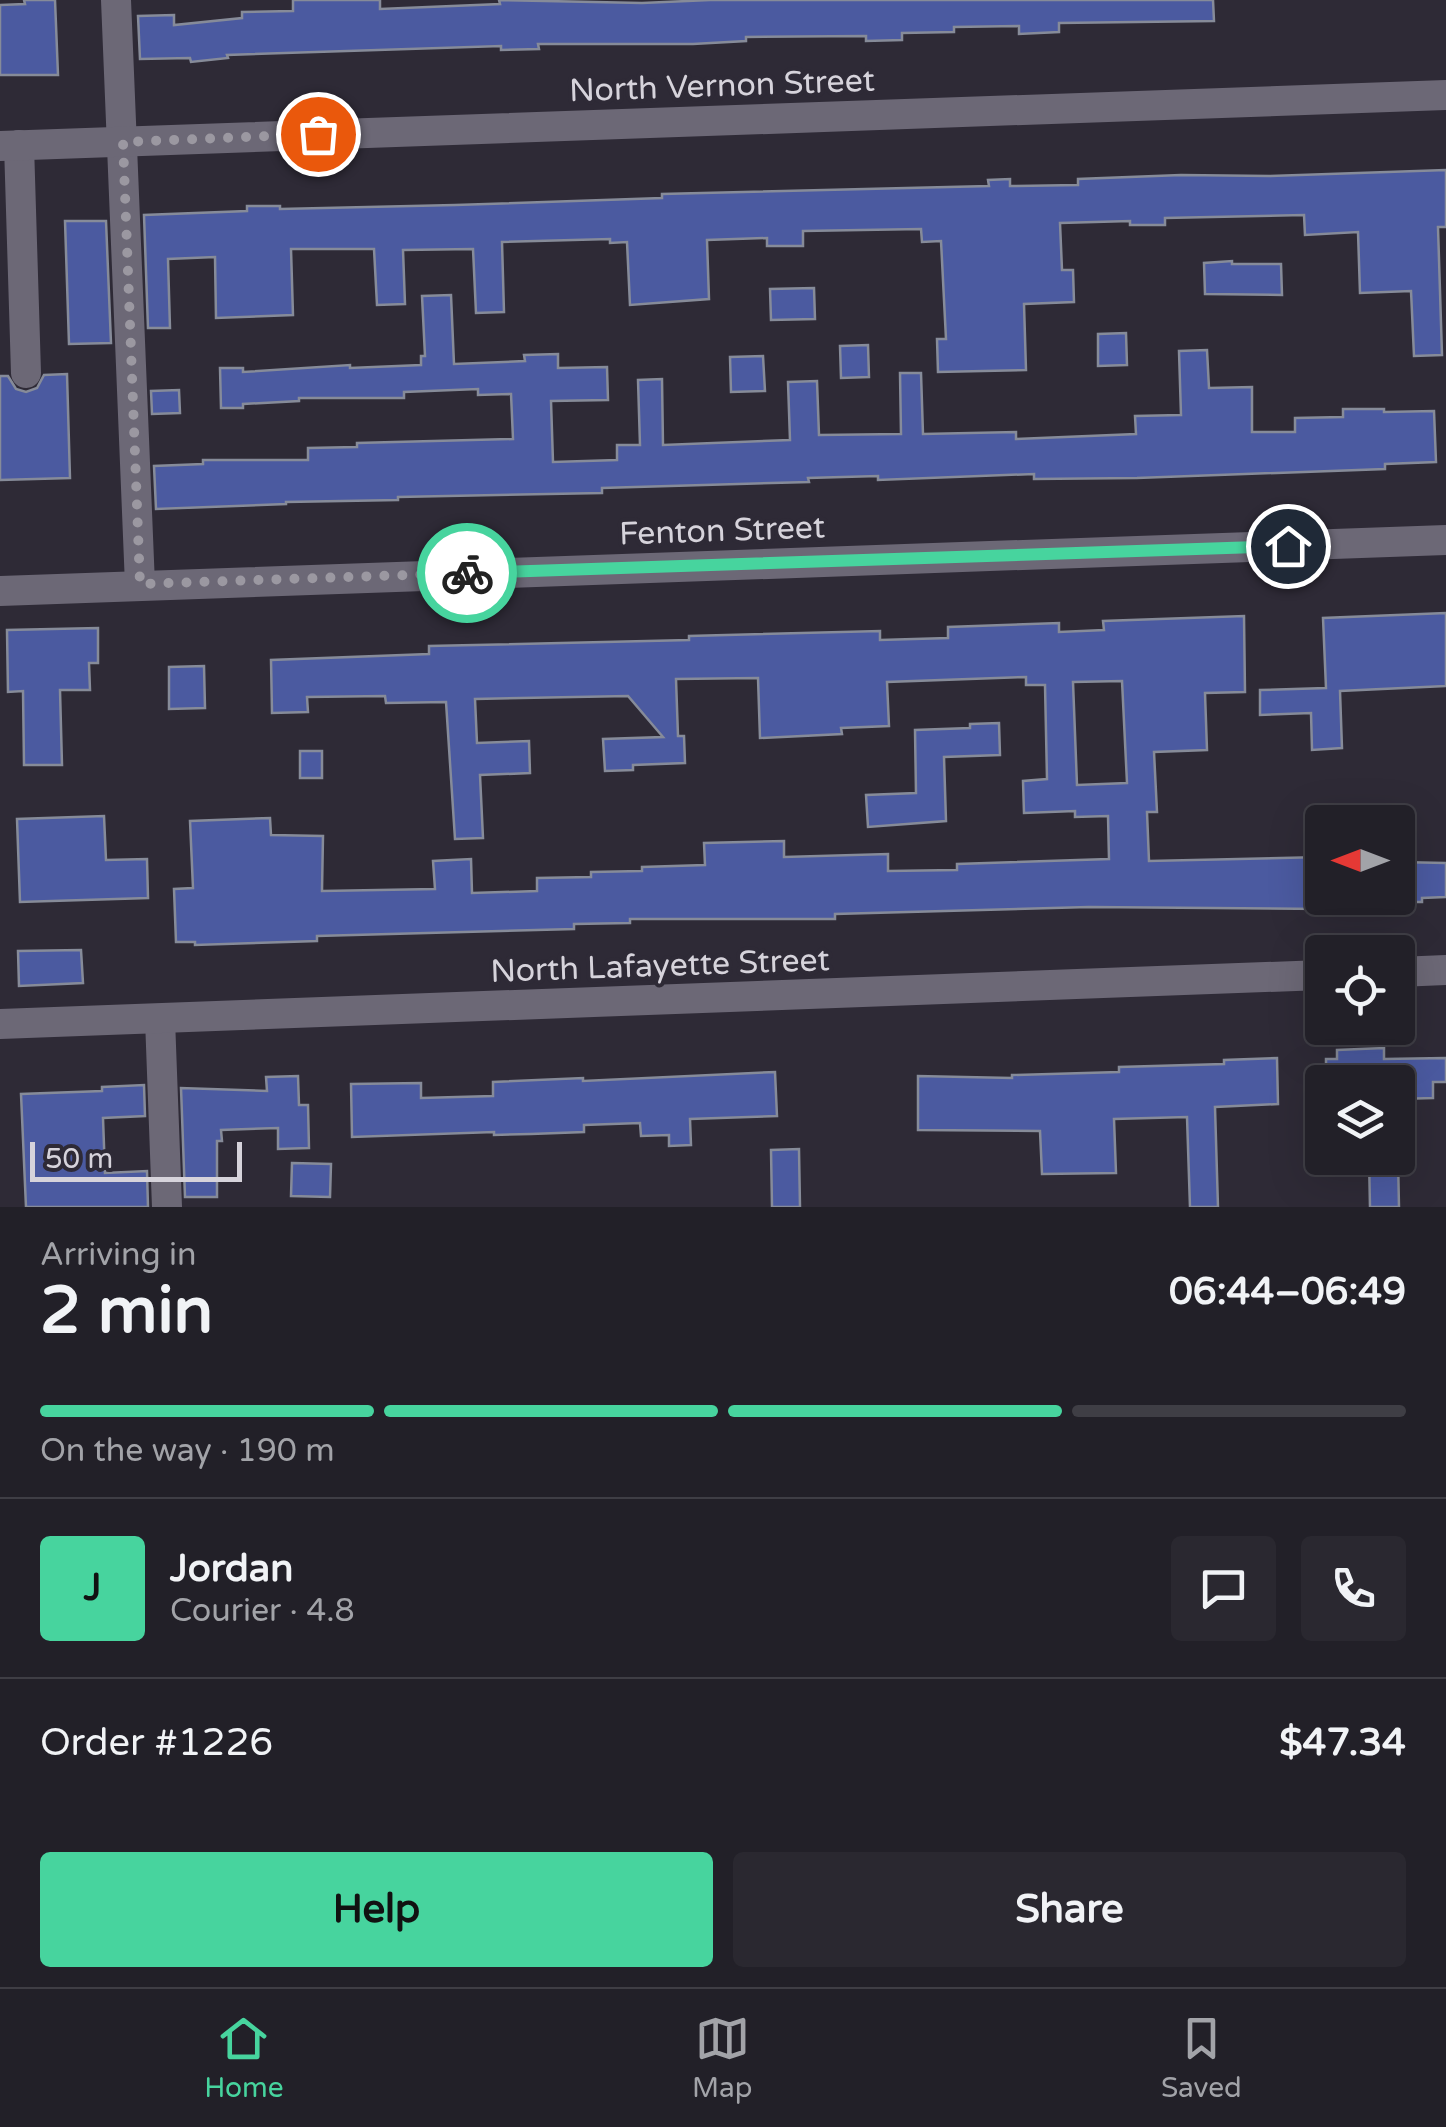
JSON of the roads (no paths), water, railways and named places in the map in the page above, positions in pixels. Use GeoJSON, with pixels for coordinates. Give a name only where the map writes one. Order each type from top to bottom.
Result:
{"type":"FeatureCollection","features":[{"type":"Feature","properties":{"kind":"street"},"geometry":{"type":"LineString","coordinates":[[116,0],[140,584]]}},
{"type":"Feature","properties":{"kind":"street","name":"North Vernon Street"},"geometry":{"type":"LineString","coordinates":[[10,146],[1446,95]]}},
{"type":"Feature","properties":{"kind":"street"},"geometry":{"type":"LineString","coordinates":[[10,146],[17,355]]}},
{"type":"Feature","properties":{"kind":"street","name":"Fenton Street"},"geometry":{"type":"LineString","coordinates":[[0,591],[1446,540]]}},
{"type":"Feature","properties":{"kind":"street"},"geometry":{"type":"LineString","coordinates":[[1415,971],[1446,970]]}},
{"type":"Feature","properties":{"kind":"street","name":"North Lafayette Street"},"geometry":{"type":"LineString","coordinates":[[0,1024],[1305,976]]}},
{"type":"Feature","properties":{"kind":"street"},"geometry":{"type":"LineString","coordinates":[[160,1019],[167,1207]]}}]}
